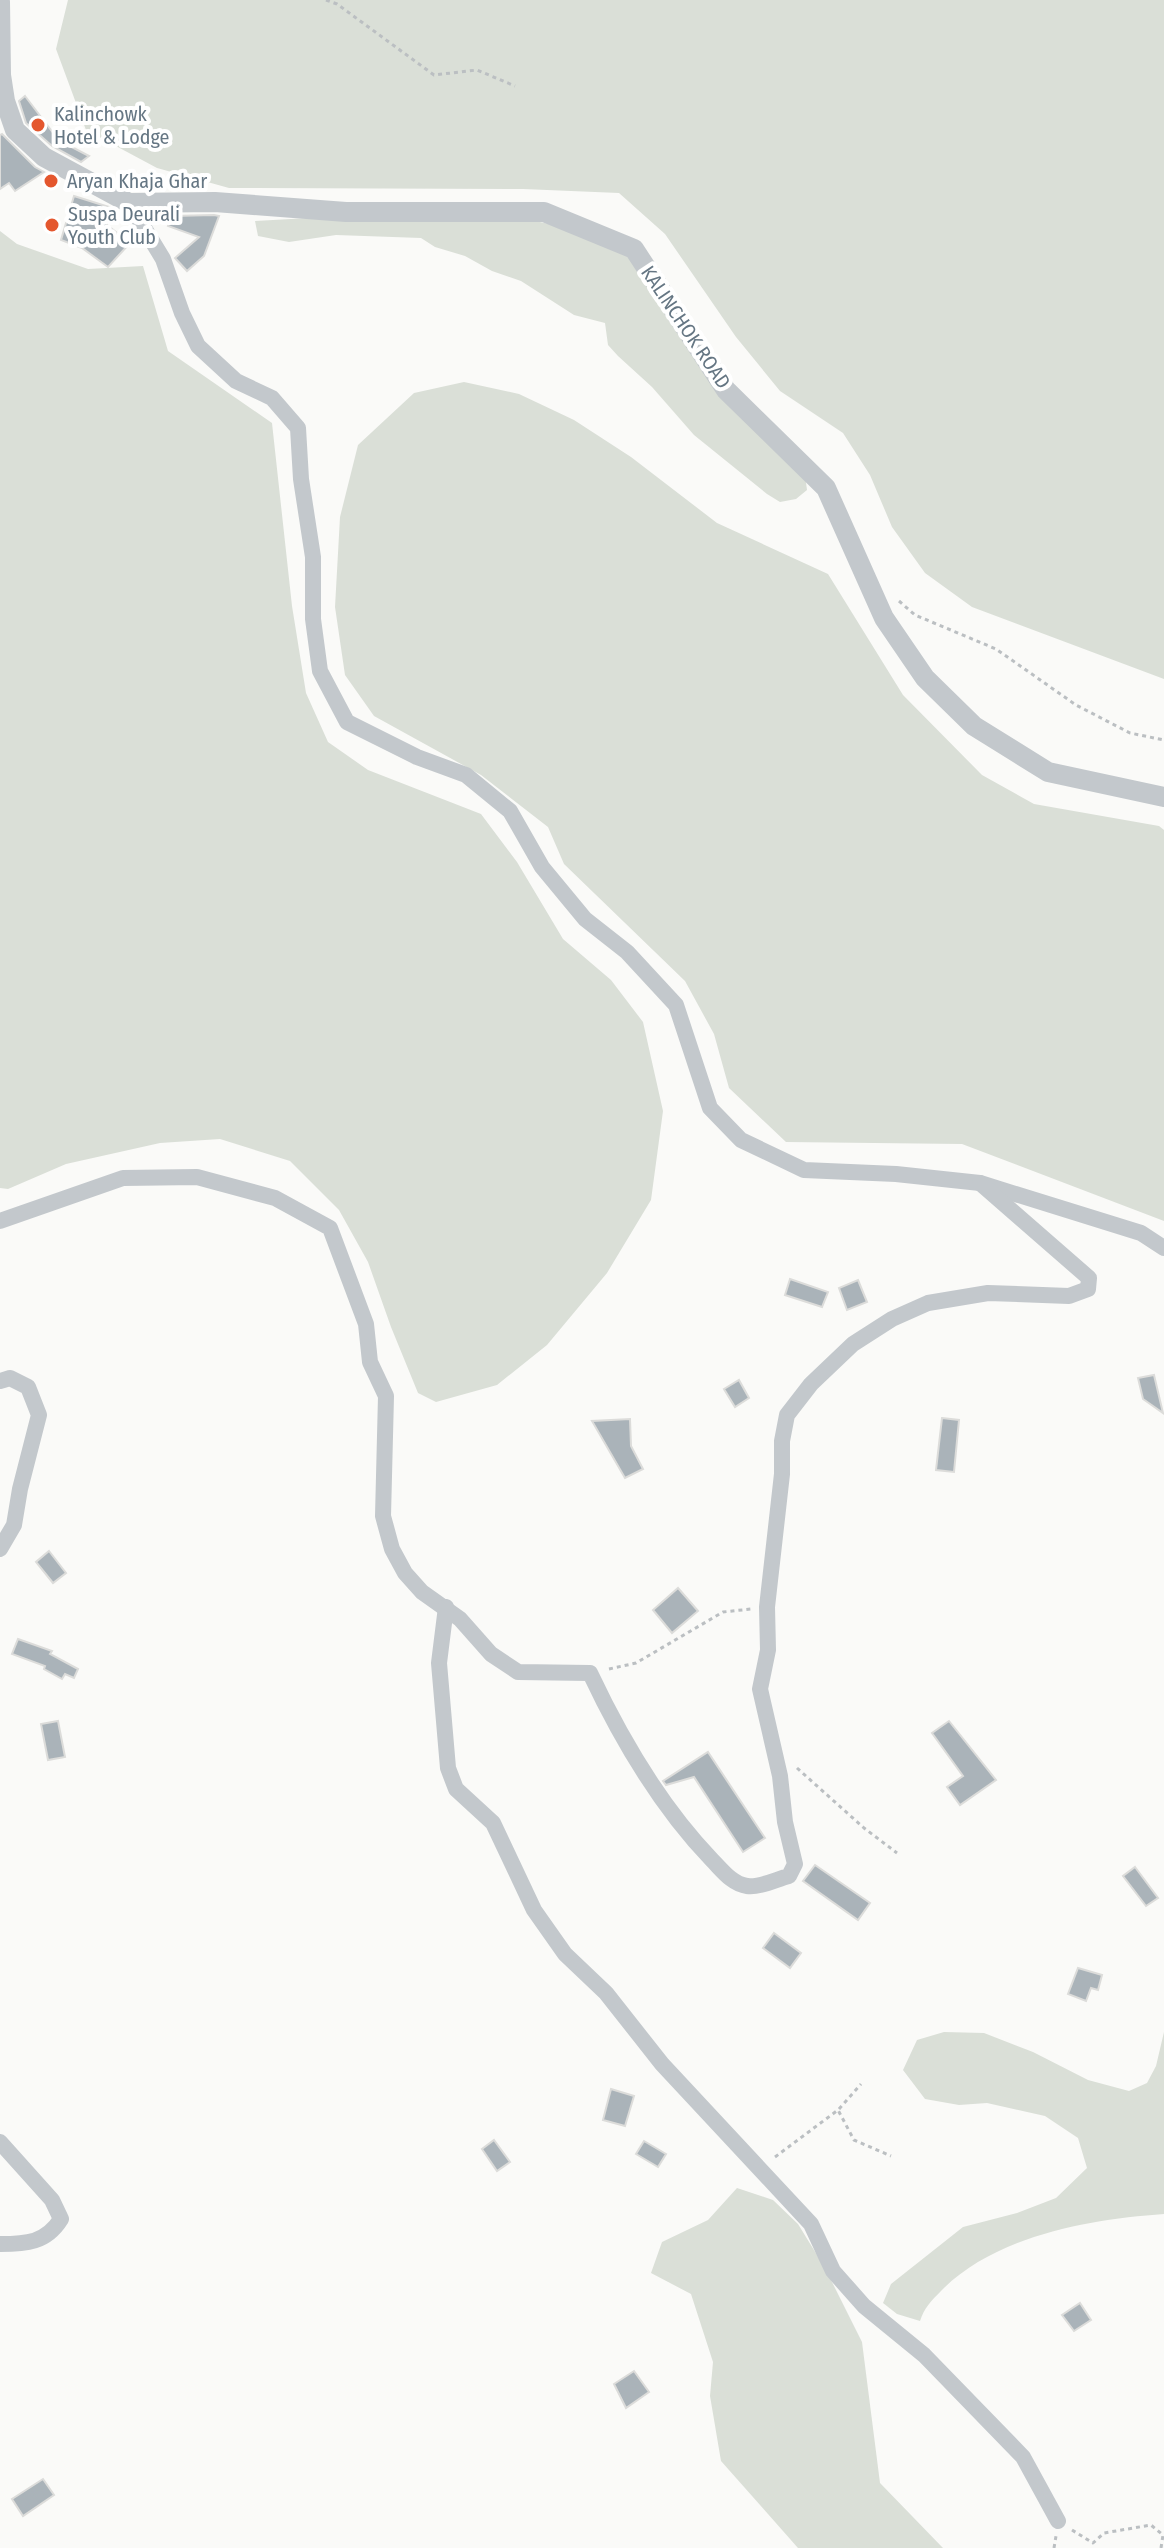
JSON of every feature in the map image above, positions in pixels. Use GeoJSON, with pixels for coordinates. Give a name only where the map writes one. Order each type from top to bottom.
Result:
{"type":"FeatureCollection","features":[{"type":"Feature","properties":{"kind":"street","name":"KALINCHOK ROAD"},"geometry":{"type":"LineString","coordinates":[[0,2],[0,75],[15,130],[44,157],[129,203],[215,202],[346,212],[544,212],[634,249],[726,390],[826,488],[884,618],[925,678],[974,726],[1048,772],[1164,797]]}},
{"type":"Feature","properties":{"kind":"street"},"geometry":{"type":"LineString","coordinates":[[129,203],[163,259],[182,313],[198,346],[236,381],[272,398],[298,428],[301,479],[313,557],[313,619],[320,671],[347,722],[417,757],[466,775],[510,811],[542,867],[585,919],[627,952],[676,1005],[710,1108],[741,1140],[804,1170],[896,1174],[980,1183],[1141,1233],[1164,1248]]}},
{"type":"Feature","properties":{"kind":"street"},"geometry":{"type":"LineString","coordinates":[[0,1221],[123,1178],[197,1177],[275,1198],[330,1228],[366,1324],[370,1362],[386,1396],[383,1516],[392,1549],[405,1573],[422,1592],[446,1607],[491,1654],[518,1672],[590,1673],[614,1723],[651,1786],[691,1839],[729,1878],[747,1886],[789,1876],[795,1864],[785,1822],[780,1776],[760,1689],[768,1650],[767,1607],[787,1415],[811,1384],[853,1344],[892,1319],[928,1303],[988,1293],[1069,1296],[1088,1289],[1089,1278],[980,1183]]}},
{"type":"Feature","properties":{"kind":"street"},"geometry":{"type":"LineString","coordinates":[[0,1381],[10,1378],[28,1387],[39,1415],[14,1525],[0,1549]]}},
{"type":"Feature","properties":{"kind":"street"},"geometry":{"type":"LineString","coordinates":[[446,1607],[439,1663],[448,1768],[456,1789],[493,1823],[534,1910],[565,1954],[606,1993],[662,2064],[811,2224],[833,2271],[864,2306],[924,2355],[1023,2457],[1058,2521]]}},
{"type":"Feature","properties":{"kind":"street"},"geometry":{"type":"LineString","coordinates":[[0,2142],[52,2200],[61,2219],[53,2233],[25,2244],[0,2244]]}},
{"type":"Feature","properties":{"kind":"path"},"geometry":{"type":"LineString","coordinates":[[326,0],[337,4],[434,75],[477,70],[515,86]]}},
{"type":"Feature","properties":{"kind":"path"},"geometry":{"type":"LineString","coordinates":[[893,596],[915,615],[996,649],[1076,705],[1130,733],[1164,740]]}},
{"type":"Feature","properties":{"kind":"path"},"geometry":{"type":"LineString","coordinates":[[590,1673],[636,1663],[723,1612],[767,1607]]}},
{"type":"Feature","properties":{"kind":"path"},"geometry":{"type":"LineString","coordinates":[[797,1768],[897,1853]]}},
{"type":"Feature","properties":{"kind":"path"},"geometry":{"type":"LineString","coordinates":[[839,2109],[861,2084]]}},
{"type":"Feature","properties":{"kind":"path"},"geometry":{"type":"LineString","coordinates":[[759,2169],[838,2110],[854,2140],[891,2156]]}},
{"type":"Feature","properties":{"kind":"path"},"geometry":{"type":"LineString","coordinates":[[1054,2548],[1058,2521],[1093,2543],[1104,2533],[1151,2525],[1163,2535],[1161,2548]]}},
{"type":"Feature","properties":{"kind":"shaded area"},"geometry":{"type":"Polygon","coordinates":[[[68,0],[1164,0],[1164,679],[972,607],[925,573],[892,527],[870,475],[843,433],[780,391],[736,337],[665,234],[619,193],[523,189],[229,188],[157,168],[86,130],[56,49],[68,0]]]}},
{"type":"Feature","properties":{"kind":"shaded area"},"geometry":{"type":"Polygon","coordinates":[[[327,217],[516,217],[559,226],[628,250],[688,341],[701,370],[750,424],[805,475],[807,490],[796,499],[780,502],[767,494],[694,435],[652,387],[618,356],[608,345],[605,323],[574,315],[521,281],[492,271],[465,256],[435,247],[421,238],[336,235],[289,242],[258,236],[255,221],[327,217]]]}},
{"type":"Feature","properties":{"kind":"shaded area"},"geometry":{"type":"Polygon","coordinates":[[[0,231],[17,244],[88,269],[143,266],[168,351],[272,423],[292,606],[306,693],[328,742],[368,770],[481,814],[517,862],[563,939],[611,980],[643,1022],[663,1111],[651,1200],[607,1273],[547,1345],[497,1385],[436,1402],[418,1393],[368,1262],[339,1210],[290,1161],[220,1139],[160,1143],[66,1164],[8,1189],[0,1188],[0,231]]]}},
{"type":"Feature","properties":{"kind":"shaded area"},"geometry":{"type":"Polygon","coordinates":[[[464,382],[519,394],[574,420],[631,457],[717,523],[828,574],[903,695],[982,775],[1034,804],[1159,826],[1164,830],[1164,1221],[962,1144],[786,1142],[729,1088],[714,1034],[685,981],[564,864],[548,827],[481,775],[374,716],[345,675],[335,607],[340,517],[358,445],[414,393],[464,382]]]}},
{"type":"Feature","properties":{"kind":"shaded area"},"geometry":{"type":"Polygon","coordinates":[[[944,2032],[984,2033],[1033,2052],[1088,2080],[1129,2091],[1147,2083],[1156,2066],[1164,2032],[1164,2214],[1075,2226],[1015,2244],[963,2272],[931,2301],[920,2321],[897,2314],[883,2303],[891,2284],[963,2227],[1017,2213],[1056,2198],[1087,2168],[1078,2138],[1045,2116],[987,2103],[959,2105],[925,2099],[903,2070],[917,2040],[944,2032]]]}},
{"type":"Feature","properties":{"kind":"shaded area"},"geometry":{"type":"Polygon","coordinates":[[[737,2188],[773,2200],[798,2224],[825,2268],[862,2342],[880,2483],[943,2548],[798,2548],[721,2461],[710,2396],[713,2362],[691,2294],[651,2273],[662,2242],[708,2220],[737,2188]]]}},
{"type":"Feature","properties":{"kind":"building"},"geometry":{"type":"Polygon","coordinates":[[[25,96],[54,134],[89,156],[81,162],[52,146],[26,123],[19,101],[25,96]]]}},
{"type":"Feature","properties":{"kind":"building"},"geometry":{"type":"Polygon","coordinates":[[[2,134],[44,172],[15,191],[9,183],[0,189],[2,134]]]}},
{"type":"Feature","properties":{"kind":"building"},"geometry":{"type":"Polygon","coordinates":[[[74,196],[112,208],[107,225],[130,243],[108,267],[82,248],[61,240],[74,196]]]}},
{"type":"Feature","properties":{"kind":"building"},"geometry":{"type":"Polygon","coordinates":[[[172,216],[219,216],[204,256],[187,271],[175,258],[199,237],[168,226],[172,216]]]}},
{"type":"Feature","properties":{"kind":"building"},"geometry":{"type":"Polygon","coordinates":[[[790,1279],[828,1292],[822,1307],[785,1295],[790,1279]]]}},
{"type":"Feature","properties":{"kind":"building"},"geometry":{"type":"Polygon","coordinates":[[[858,1280],[867,1302],[847,1310],[839,1288],[858,1280]]]}},
{"type":"Feature","properties":{"kind":"building"},"geometry":{"type":"Polygon","coordinates":[[[1154,1375],[1163,1413],[1143,1399],[1138,1378],[1154,1375]]]}},
{"type":"Feature","properties":{"kind":"building"},"geometry":{"type":"Polygon","coordinates":[[[739,1380],[749,1398],[735,1407],[724,1389],[739,1380]]]}},
{"type":"Feature","properties":{"kind":"building"},"geometry":{"type":"Polygon","coordinates":[[[942,1418],[959,1420],[954,1472],[936,1470],[942,1418]]]}},
{"type":"Feature","properties":{"kind":"building"},"geometry":{"type":"Polygon","coordinates":[[[630,1419],[631,1446],[643,1469],[625,1478],[592,1421],[630,1419]]]}},
{"type":"Feature","properties":{"kind":"building"},"geometry":{"type":"Polygon","coordinates":[[[49,1551],[66,1573],[53,1583],[36,1562],[49,1551]]]}},
{"type":"Feature","properties":{"kind":"building"},"geometry":{"type":"Polygon","coordinates":[[[678,1588],[698,1611],[672,1633],[653,1610],[678,1588]]]}},
{"type":"Feature","properties":{"kind":"building"},"geometry":{"type":"Polygon","coordinates":[[[18,1639],[52,1651],[50,1654],[78,1669],[74,1678],[65,1674],[62,1679],[44,1669],[45,1666],[12,1654],[18,1639]]]}},
{"type":"Feature","properties":{"kind":"building"},"geometry":{"type":"Polygon","coordinates":[[[58,1721],[65,1757],[48,1760],[41,1724],[58,1721]]]}},
{"type":"Feature","properties":{"kind":"building"},"geometry":{"type":"Polygon","coordinates":[[[949,1721],[996,1780],[960,1805],[947,1787],[963,1776],[932,1733],[949,1721]]]}},
{"type":"Feature","properties":{"kind":"building"},"geometry":{"type":"Polygon","coordinates":[[[708,1752],[765,1838],[743,1852],[694,1777],[666,1785],[663,1781],[708,1752]]]}},
{"type":"Feature","properties":{"kind":"building"},"geometry":{"type":"Polygon","coordinates":[[[815,1865],[870,1903],[858,1920],[803,1881],[815,1865]]]}},
{"type":"Feature","properties":{"kind":"building"},"geometry":{"type":"Polygon","coordinates":[[[1135,1867],[1158,1898],[1146,1906],[1123,1876],[1135,1867]]]}},
{"type":"Feature","properties":{"kind":"building"},"geometry":{"type":"Polygon","coordinates":[[[774,1933],[801,1953],[790,1968],[763,1948],[774,1933]]]}},
{"type":"Feature","properties":{"kind":"building"},"geometry":{"type":"Polygon","coordinates":[[[1078,1968],[1102,1975],[1098,1990],[1091,1988],[1086,2001],[1068,1994],[1078,1968]]]}},
{"type":"Feature","properties":{"kind":"building"},"geometry":{"type":"Polygon","coordinates":[[[611,2089],[634,2096],[625,2126],[603,2120],[611,2089]]]}},
{"type":"Feature","properties":{"kind":"building"},"geometry":{"type":"Polygon","coordinates":[[[494,2140],[510,2162],[497,2171],[482,2149],[494,2140]]]}},
{"type":"Feature","properties":{"kind":"building"},"geometry":{"type":"Polygon","coordinates":[[[644,2141],[666,2154],[658,2167],[636,2154],[644,2141]]]}},
{"type":"Feature","properties":{"kind":"building"},"geometry":{"type":"Polygon","coordinates":[[[1080,2303],[1091,2320],[1074,2331],[1062,2315],[1080,2303]]]}},
{"type":"Feature","properties":{"kind":"building"},"geometry":{"type":"Polygon","coordinates":[[[634,2371],[649,2392],[626,2408],[614,2384],[634,2371]]]}},
{"type":"Feature","properties":{"kind":"building"},"geometry":{"type":"Polygon","coordinates":[[[43,2479],[54,2495],[23,2516],[12,2499],[43,2479]]]}},
{"type":"Feature","properties":{"kind":"place","name":"Kalinchowk Hotel & Lodge"},"geometry":{"type":"Point","coordinates":[38,125]}},
{"type":"Feature","properties":{"kind":"place","name":"Aryan Khaja Ghar"},"geometry":{"type":"Point","coordinates":[51,181]}},
{"type":"Feature","properties":{"kind":"place","name":"Suspa Deurali Youth Club"},"geometry":{"type":"Point","coordinates":[52,225]}}]}
